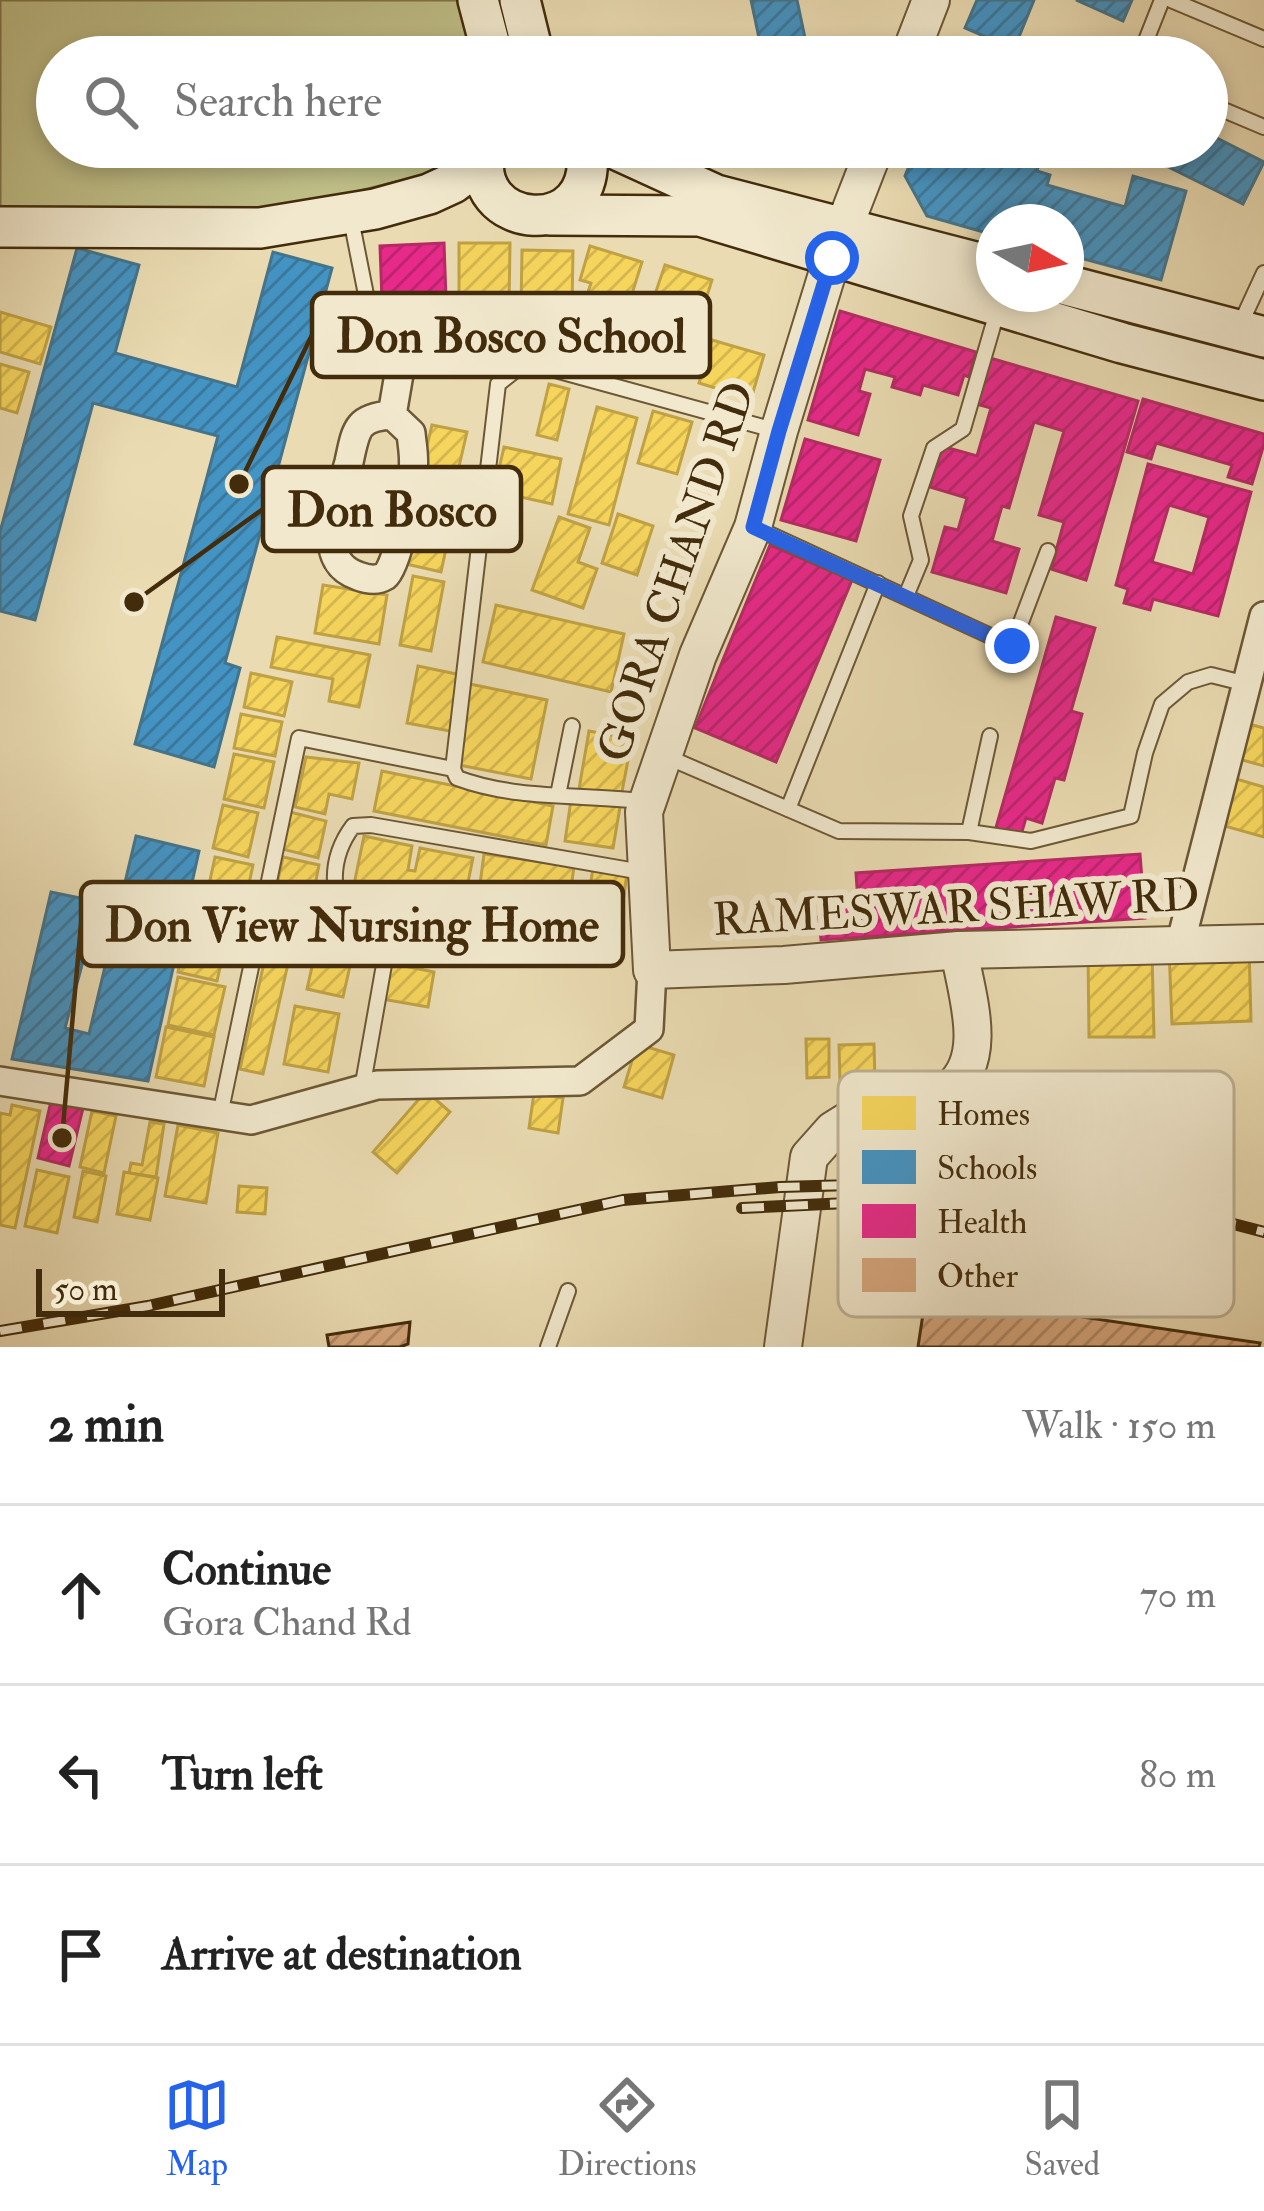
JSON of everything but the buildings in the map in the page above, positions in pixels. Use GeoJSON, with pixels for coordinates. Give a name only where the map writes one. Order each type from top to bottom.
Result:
{"type":"FeatureCollection","features":[{"type":"Feature","properties":{"kind":"main road"},"geometry":{"type":"LineString","coordinates":[[478,0],[487,36]]}},
{"type":"Feature","properties":{"kind":"main road"},"geometry":{"type":"LineString","coordinates":[[520,0],[529,36]]}},
{"type":"Feature","properties":{"kind":"main road"},"geometry":{"type":"LineString","coordinates":[[0,227],[260,228],[429,194],[470,168]]}},
{"type":"Feature","properties":{"kind":"main road"},"geometry":{"type":"LineString","coordinates":[[484,168],[489,189],[500,203],[533,214],[562,210],[584,186],[589,168]]}},
{"type":"Feature","properties":{"kind":"main road"},"geometry":{"type":"LineString","coordinates":[[657,168],[838,243]]}},
{"type":"Feature","properties":{"kind":"main road"},"geometry":{"type":"LineString","coordinates":[[362,211],[700,216],[838,243],[976,281]]}},
{"type":"Feature","properties":{"kind":"main road"},"geometry":{"type":"LineString","coordinates":[[1084,290],[1251,333]]}},
{"type":"Feature","properties":{"kind":"main road"},"geometry":{"type":"LineString","coordinates":[[1052,312],[1122,344],[1264,380]]}},
{"type":"Feature","properties":{"kind":"street"},"geometry":{"type":"LineString","coordinates":[[917,36],[931,0]]}},
{"type":"Feature","properties":{"kind":"street","name":"GORA CHAND RD"},"geometry":{"type":"LineString","coordinates":[[652,970],[644,812],[698,655],[753,527],[838,243],[866,168]]}},
{"type":"Feature","properties":{"kind":"street"},"geometry":{"type":"LineString","coordinates":[[392,415],[406,333]]}},
{"type":"Feature","properties":{"kind":"street"},"geometry":{"type":"LineString","coordinates":[[392,415],[411,433],[414,467],[395,559],[388,574],[364,579],[347,572],[332,555],[332,532],[356,430],[373,416],[392,415]]}},
{"type":"Feature","properties":{"kind":"street"},"geometry":{"type":"LineString","coordinates":[[1180,945],[1264,616]]}},
{"type":"Feature","properties":{"kind":"street","name":"RAMESWAR SHAW RD"},"geometry":{"type":"LineString","coordinates":[[652,970],[959,950],[1264,943]]}},
{"type":"Feature","properties":{"kind":"street"},"geometry":{"type":"LineString","coordinates":[[959,950],[973,1030],[966,1071]]}},
{"type":"Feature","properties":{"kind":"street"},"geometry":{"type":"LineString","coordinates":[[0,1081],[251,1120],[376,1085],[580,1081],[649,1029],[652,970]]}},
{"type":"Feature","properties":{"kind":"street"},"geometry":{"type":"LineString","coordinates":[[783,1347],[809,1157],[838,1126]]}},
{"type":"Feature","properties":{"kind":"lane"},"geometry":{"type":"LineString","coordinates":[[1148,36],[1162,0]]}},
{"type":"Feature","properties":{"kind":"lane"},"geometry":{"type":"LineString","coordinates":[[1172,0],[1264,39]]}},
{"type":"Feature","properties":{"kind":"lane"},"geometry":{"type":"LineString","coordinates":[[1228,112],[1264,127]]}},
{"type":"Feature","properties":{"kind":"lane"},"geometry":{"type":"LineString","coordinates":[[362,211],[372,325],[779,431]]}},
{"type":"Feature","properties":{"kind":"lane"},"geometry":{"type":"LineString","coordinates":[[1251,333],[1264,273]]}},
{"type":"Feature","properties":{"kind":"lane"},"geometry":{"type":"LineString","coordinates":[[907,596],[921,560],[910,516],[934,448],[963,429],[990,312]]}},
{"type":"Feature","properties":{"kind":"lane"},"geometry":{"type":"LineString","coordinates":[[526,362],[498,384],[453,769],[457,778],[472,784],[538,796],[592,795],[647,802]]}},
{"type":"Feature","properties":{"kind":"lane"},"geometry":{"type":"LineString","coordinates":[[753,527],[1012,646],[1048,550]]}},
{"type":"Feature","properties":{"kind":"lane"},"geometry":{"type":"LineString","coordinates":[[788,809],[878,583]]}},
{"type":"Feature","properties":{"kind":"lane"},"geometry":{"type":"LineString","coordinates":[[663,755],[839,831],[969,832],[1030,841],[1131,816],[1162,704],[1188,682],[1211,676],[1247,684]]}},
{"type":"Feature","properties":{"kind":"lane"},"geometry":{"type":"LineString","coordinates":[[558,795],[572,726]]}},
{"type":"Feature","properties":{"kind":"lane"},"geometry":{"type":"LineString","coordinates":[[969,832],[990,736]]}},
{"type":"Feature","properties":{"kind":"lane"},"geometry":{"type":"LineString","coordinates":[[220,1115],[299,738],[453,769]]}},
{"type":"Feature","properties":{"kind":"lane"},"geometry":{"type":"LineString","coordinates":[[362,1089],[393,914],[348,902],[336,892],[340,844],[353,826],[371,825],[647,873]]}},
{"type":"Feature","properties":{"kind":"lane"},"geometry":{"type":"LineString","coordinates":[[548,1347],[568,1291]]}},
{"type":"Feature","properties":{"kind":"shaded area"},"geometry":{"type":"Polygon","coordinates":[[[0,0],[464,0],[474,36],[36,36],[36,168],[451,168],[248,219],[0,216],[0,0]]]}},
{"type":"Feature","properties":{"kind":"railway"},"geometry":{"type":"LineString","coordinates":[[0,1331],[148,1306],[623,1200],[838,1185]]}},
{"type":"Feature","properties":{"kind":"railway"},"geometry":{"type":"LineString","coordinates":[[742,1208],[838,1203]]}},
{"type":"Feature","properties":{"kind":"railway"},"geometry":{"type":"LineString","coordinates":[[1234,1224],[1264,1232]]}},
{"type":"Feature","properties":{"kind":"place","name":"Don Bosco School"},"geometry":{"type":"Point","coordinates":[239,484]}},
{"type":"Feature","properties":{"kind":"place","name":"Don Bosco"},"geometry":{"type":"Point","coordinates":[134,602]}},
{"type":"Feature","properties":{"kind":"place","name":"Don View Nursing Home"},"geometry":{"type":"Point","coordinates":[62,1138]}},
{"type":"Feature","properties":{"kind":"route"},"geometry":{"type":"LineString","coordinates":[[832,258],[753,527],[1012,646]]}}]}
